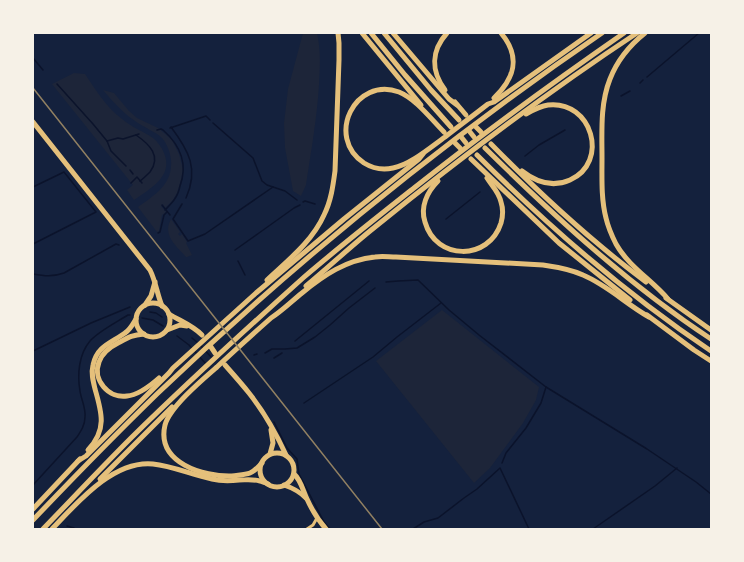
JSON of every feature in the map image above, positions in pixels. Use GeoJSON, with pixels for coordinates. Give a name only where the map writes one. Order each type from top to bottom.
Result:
{"type":"FeatureCollection","features":[{"type":"Feature","properties":{"kind":"highway"},"geometry":{"type":"LineString","coordinates":[[256,293],[261,286],[309,238],[318,226],[329,202],[335,170],[340,60],[340,43],[338,33]]}},
{"type":"Feature","properties":{"kind":"highway"},"geometry":{"type":"LineString","coordinates":[[362,33],[430,117]]}},
{"type":"Feature","properties":{"kind":"highway"},"geometry":{"type":"LineString","coordinates":[[371,33],[405,75],[451,127]]}},
{"type":"Feature","properties":{"kind":"highway"},"geometry":{"type":"LineString","coordinates":[[384,33],[459,120]]}},
{"type":"Feature","properties":{"kind":"highway"},"geometry":{"type":"LineString","coordinates":[[393,33],[449,99],[457,104]]}},
{"type":"Feature","properties":{"kind":"highway"},"geometry":{"type":"LineString","coordinates":[[447,33],[437,46],[435,54],[435,69],[442,86],[466,115]]}},
{"type":"Feature","properties":{"kind":"highway"},"geometry":{"type":"LineString","coordinates":[[444,132],[408,97],[391,90],[372,92],[364,96],[350,111],[346,122],[347,138],[350,147],[354,154],[368,165],[385,169],[393,168],[402,166],[423,154],[488,104],[508,83],[514,67],[513,58],[507,40],[501,33]]}},
{"type":"Feature","properties":{"kind":"highway"},"geometry":{"type":"LineString","coordinates":[[488,104],[494,102],[591,33]]}},
{"type":"Feature","properties":{"kind":"highway"},"geometry":{"type":"LineString","coordinates":[[33,520],[123,428],[236,321],[288,275],[358,216],[446,146],[602,33]]}},
{"type":"Feature","properties":{"kind":"highway"},"geometry":{"type":"LineString","coordinates":[[43,529],[127,442],[199,373],[304,278],[363,228],[456,155],[563,75],[624,33]]}},
{"type":"Feature","properties":{"kind":"highway"},"geometry":{"type":"LineString","coordinates":[[89,492],[137,441],[177,403],[276,312],[374,228],[512,120],[637,33]]}},
{"type":"Feature","properties":{"kind":"highway"},"geometry":{"type":"LineString","coordinates":[[645,33],[620,59],[610,80],[606,93],[602,120],[602,194],[606,220],[616,244],[633,266],[668,299]]}},
{"type":"Feature","properties":{"kind":"highway"},"geometry":{"type":"LineString","coordinates":[[510,164],[541,182],[558,184],[566,182],[580,174],[586,167],[592,152],[592,138],[585,122],[576,113],[565,107],[549,105],[540,107],[512,120]]}},
{"type":"Feature","properties":{"kind":"highway"},"geometry":{"type":"LineString","coordinates":[[33,122],[150,270],[155,282],[158,298],[162,306],[169,314],[192,327],[202,335]]}},
{"type":"Feature","properties":{"kind":"highway"},"geometry":{"type":"LineString","coordinates":[[476,128],[481,132]]}},
{"type":"Feature","properties":{"kind":"highway"},"geometry":{"type":"LineString","coordinates":[[470,132],[474,137]]}},
{"type":"Feature","properties":{"kind":"highway"},"geometry":{"type":"LineString","coordinates":[[462,138],[466,143]]}},
{"type":"Feature","properties":{"kind":"highway"},"geometry":{"type":"LineString","coordinates":[[455,143],[460,148]]}},
{"type":"Feature","properties":{"kind":"highway"},"geometry":{"type":"LineString","coordinates":[[491,144],[557,208],[612,255],[668,299],[711,330]]}},
{"type":"Feature","properties":{"kind":"highway"},"geometry":{"type":"LineString","coordinates":[[485,148],[527,190],[595,251],[668,308],[711,339]]}},
{"type":"Feature","properties":{"kind":"highway"},"geometry":{"type":"LineString","coordinates":[[192,327],[180,326],[166,330],[156,336],[147,336],[144,334],[133,335],[113,346],[102,356],[99,361],[97,373],[102,385],[106,390],[113,394],[126,397],[143,390],[173,368],[256,293],[344,219],[419,159],[423,154]]}},
{"type":"Feature","properties":{"kind":"highway"},"geometry":{"type":"LineString","coordinates":[[477,155],[539,215],[626,289],[711,351]]}},
{"type":"Feature","properties":{"kind":"highway"},"geometry":{"type":"LineString","coordinates":[[471,159],[560,243],[649,317],[711,361]]}},
{"type":"Feature","properties":{"kind":"highway"},"geometry":{"type":"LineString","coordinates":[[449,169],[430,190],[426,197],[424,205],[424,221],[430,233],[438,243],[453,251],[463,252],[479,249],[486,245],[496,234],[502,219],[502,207],[499,195],[483,170]]}},
{"type":"Feature","properties":{"kind":"highway"},"geometry":{"type":"LineString","coordinates":[[271,318],[334,269],[360,260],[375,257],[558,267],[571,270],[596,281],[649,317]]}},
{"type":"Feature","properties":{"kind":"highway"},"geometry":{"type":"LineString","coordinates":[[33,509],[78,461],[95,439],[102,417],[92,379],[95,358],[103,347],[125,333],[130,328],[136,319],[137,314],[151,296],[155,282]]}},
{"type":"Feature","properties":{"kind":"highway"},"geometry":{"type":"LineString","coordinates":[[144,305],[154,303],[162,306]]}},
{"type":"Feature","properties":{"kind":"highway"},"geometry":{"type":"LineString","coordinates":[[166,330],[170,319],[169,314]]}},
{"type":"Feature","properties":{"kind":"highway"},"geometry":{"type":"LineString","coordinates":[[136,319],[138,327],[144,334]]}},
{"type":"Feature","properties":{"kind":"highway"},"geometry":{"type":"LineString","coordinates":[[211,347],[215,352]]}},
{"type":"Feature","properties":{"kind":"highway"},"geometry":{"type":"LineString","coordinates":[[225,364],[263,413],[286,455]]}},
{"type":"Feature","properties":{"kind":"highway"},"geometry":{"type":"LineString","coordinates":[[78,461],[86,456],[170,373],[173,368]]}},
{"type":"Feature","properties":{"kind":"highway"},"geometry":{"type":"LineString","coordinates":[[52,529],[106,477],[133,465],[143,463],[166,466],[215,480],[260,481],[275,487],[280,487],[289,483],[294,474],[293,463],[290,458],[281,453],[270,454],[251,472],[226,476],[193,469],[177,461],[168,450],[164,441],[164,433],[167,420],[182,399]]}},
{"type":"Feature","properties":{"kind":"highway"},"geometry":{"type":"LineString","coordinates":[[270,454],[273,443],[271,427]]}},
{"type":"Feature","properties":{"kind":"highway"},"geometry":{"type":"LineString","coordinates":[[262,463],[260,473],[268,484]]}},
{"type":"Feature","properties":{"kind":"highway"},"geometry":{"type":"LineString","coordinates":[[294,474],[317,518],[326,529]]}},
{"type":"Feature","properties":{"kind":"highway"},"geometry":{"type":"LineString","coordinates":[[284,485],[300,492],[306,498]]}},
{"type":"Feature","properties":{"kind":"street"},"geometry":{"type":"LineString","coordinates":[[307,529],[314,527],[317,518]]}},
{"type":"Feature","properties":{"kind":"shaded area"},"geometry":{"type":"Polygon","coordinates":[[[303,33],[317,33],[320,66],[314,135],[306,185],[301,196],[293,191],[285,148],[284,123],[288,89],[303,33]]]}},
{"type":"Feature","properties":{"kind":"shaded area"},"geometry":{"type":"Polygon","coordinates":[[[74,73],[85,74],[102,98],[117,115],[133,127],[153,138],[163,151],[166,161],[166,168],[163,175],[159,181],[134,200],[127,190],[133,185],[52,84],[74,73]]]}},
{"type":"Feature","properties":{"kind":"shaded area"},"geometry":{"type":"Polygon","coordinates":[[[103,90],[114,93],[137,118],[158,128],[164,133],[172,140],[179,154],[183,169],[181,180],[173,200],[165,208],[163,204],[161,206],[166,212],[162,215],[159,231],[157,232],[138,207],[151,198],[166,182],[171,168],[168,148],[162,138],[128,116],[103,90]]]}},
{"type":"Feature","properties":{"kind":"shaded area"},"geometry":{"type":"Polygon","coordinates":[[[171,219],[180,232],[178,234],[180,236],[182,234],[187,242],[186,243],[192,255],[186,257],[171,240],[168,230],[171,219]]]}},
{"type":"Feature","properties":{"kind":"shaded area"},"geometry":{"type":"Polygon","coordinates":[[[442,310],[539,387],[536,400],[523,423],[490,468],[474,483],[376,361],[442,310]]]}},
{"type":"Feature","properties":{"kind":"waterway"},"geometry":{"type":"LineString","coordinates":[[647,77],[699,33]]}},
{"type":"Feature","properties":{"kind":"waterway"},"geometry":{"type":"LineString","coordinates":[[33,58],[43,70]]}},
{"type":"Feature","properties":{"kind":"waterway"},"geometry":{"type":"LineString","coordinates":[[640,83],[643,80]]}},
{"type":"Feature","properties":{"kind":"waterway"},"geometry":{"type":"LineString","coordinates":[[57,84],[107,141],[111,151],[126,166]]}},
{"type":"Feature","properties":{"kind":"waterway"},"geometry":{"type":"LineString","coordinates":[[621,96],[630,91]]}},
{"type":"Feature","properties":{"kind":"waterway"},"geometry":{"type":"LineString","coordinates":[[170,128],[206,116],[210,120]]}},
{"type":"Feature","properties":{"kind":"waterway"},"geometry":{"type":"LineString","coordinates":[[213,123],[253,158],[262,181],[267,185],[285,191],[297,200]]}},
{"type":"Feature","properties":{"kind":"waterway"},"geometry":{"type":"LineString","coordinates":[[171,127],[183,144],[192,169],[190,188],[186,198]]}},
{"type":"Feature","properties":{"kind":"waterway"},"geometry":{"type":"LineString","coordinates":[[157,130],[163,130],[174,142],[181,155],[183,163],[182,178],[178,192],[174,200],[165,210]]}},
{"type":"Feature","properties":{"kind":"waterway"},"geometry":{"type":"LineString","coordinates":[[525,156],[539,145],[565,130]]}},
{"type":"Feature","properties":{"kind":"waterway"},"geometry":{"type":"LineString","coordinates":[[107,141],[118,138],[123,139],[139,134]]}},
{"type":"Feature","properties":{"kind":"waterway"},"geometry":{"type":"LineString","coordinates":[[136,135],[149,146],[155,161],[150,172],[140,181]]}},
{"type":"Feature","properties":{"kind":"waterway"},"geometry":{"type":"LineString","coordinates":[[130,170],[133,174]]}},
{"type":"Feature","properties":{"kind":"waterway"},"geometry":{"type":"LineString","coordinates":[[33,187],[64,172],[96,212],[33,244]]}},
{"type":"Feature","properties":{"kind":"waterway"},"geometry":{"type":"LineString","coordinates":[[131,183],[137,177],[142,183]]}},
{"type":"Feature","properties":{"kind":"waterway"},"geometry":{"type":"LineString","coordinates":[[182,204],[173,219],[188,241],[205,234],[273,187]]}},
{"type":"Feature","properties":{"kind":"waterway"},"geometry":{"type":"LineString","coordinates":[[446,219],[480,192]]}},
{"type":"Feature","properties":{"kind":"waterway"},"geometry":{"type":"LineString","coordinates":[[303,202],[305,201],[315,204]]}},
{"type":"Feature","properties":{"kind":"waterway"},"geometry":{"type":"LineString","coordinates":[[162,205],[170,215]]}},
{"type":"Feature","properties":{"kind":"waterway"},"geometry":{"type":"LineString","coordinates":[[235,250],[300,205]]}},
{"type":"Feature","properties":{"kind":"waterway"},"geometry":{"type":"LineString","coordinates":[[158,233],[160,232],[164,215],[167,212]]}},
{"type":"Feature","properties":{"kind":"waterway"},"geometry":{"type":"LineString","coordinates":[[33,274],[48,276],[64,273],[116,244],[119,245]]}},
{"type":"Feature","properties":{"kind":"waterway"},"geometry":{"type":"LineString","coordinates":[[238,261],[245,275]]}},
{"type":"Feature","properties":{"kind":"waterway"},"geometry":{"type":"LineString","coordinates":[[386,282],[418,280],[449,310],[546,387],[647,449],[711,494]]}},
{"type":"Feature","properties":{"kind":"waterway"},"geometry":{"type":"LineString","coordinates":[[295,341],[369,281]]}},
{"type":"Feature","properties":{"kind":"waterway"},"geometry":{"type":"LineString","coordinates":[[265,353],[272,349],[297,348],[315,337],[375,288]]}},
{"type":"Feature","properties":{"kind":"waterway"},"geometry":{"type":"LineString","coordinates":[[304,403],[373,357],[441,303]]}},
{"type":"Feature","properties":{"kind":"waterway"},"geometry":{"type":"LineString","coordinates":[[33,351],[91,323],[130,307]]}},
{"type":"Feature","properties":{"kind":"waterway"},"geometry":{"type":"LineString","coordinates":[[150,312],[156,313],[162,317]]}},
{"type":"Feature","properties":{"kind":"waterway"},"geometry":{"type":"LineString","coordinates":[[33,485],[77,437],[84,425],[85,414],[80,391],[79,371],[81,358],[86,346],[98,334],[130,315]]}},
{"type":"Feature","properties":{"kind":"waterway"},"geometry":{"type":"LineString","coordinates":[[142,318],[153,320],[163,326]]}},
{"type":"Feature","properties":{"kind":"waterway"},"geometry":{"type":"LineString","coordinates":[[177,336],[189,345],[206,364]]}},
{"type":"Feature","properties":{"kind":"waterway"},"geometry":{"type":"LineString","coordinates":[[192,338],[198,343]]}},
{"type":"Feature","properties":{"kind":"waterway"},"geometry":{"type":"LineString","coordinates":[[201,346],[212,358]]}},
{"type":"Feature","properties":{"kind":"waterway"},"geometry":{"type":"LineString","coordinates":[[274,358],[282,353]]}},
{"type":"Feature","properties":{"kind":"waterway"},"geometry":{"type":"LineString","coordinates":[[502,463],[506,453],[526,428],[541,403],[546,387]]}},
{"type":"Feature","properties":{"kind":"waterway"},"geometry":{"type":"LineString","coordinates":[[274,422],[287,448],[297,459],[299,474],[324,522],[330,529]]}},
{"type":"Feature","properties":{"kind":"waterway"},"geometry":{"type":"LineString","coordinates":[[413,529],[424,522],[438,518],[477,489],[500,468],[529,529]]}},
{"type":"Feature","properties":{"kind":"waterway"},"geometry":{"type":"LineString","coordinates":[[593,529],[655,486],[677,468]]}},
{"type":"Feature","properties":{"kind":"waterway"},"geometry":{"type":"LineString","coordinates":[[67,526],[74,528]]}},
{"type":"Feature","properties":{"kind":"railway"},"geometry":{"type":"LineString","coordinates":[[33,88],[382,529]]}}]}
